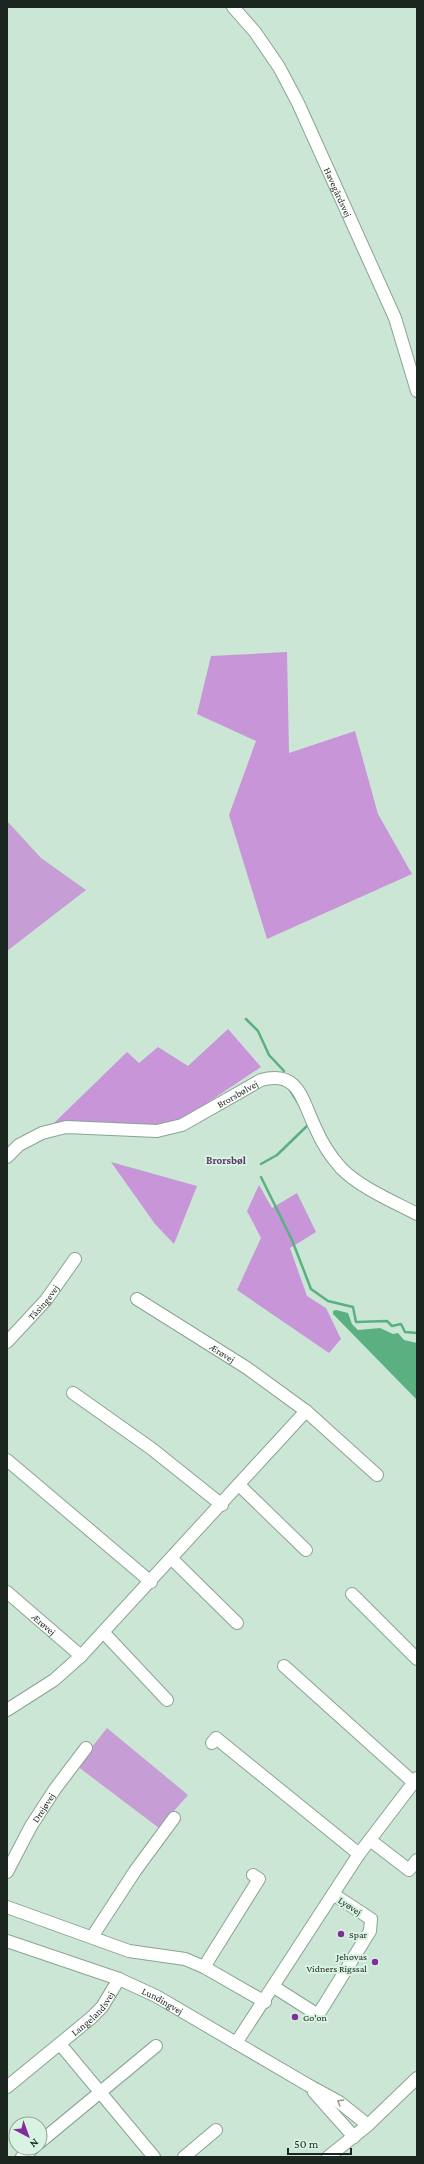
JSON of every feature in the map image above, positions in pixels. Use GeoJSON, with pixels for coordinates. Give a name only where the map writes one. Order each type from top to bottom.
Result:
{"type":"FeatureCollection","features":[{"type":"Feature","properties":{"kind":"street","name":"Havegårdsvej"},"geometry":{"type":"LineString","coordinates":[[233,7],[255,32],[279,67],[298,103],[395,318],[417,391]]}},
{"type":"Feature","properties":{"kind":"street","name":"Brorsbølvej"},"geometry":{"type":"LineString","coordinates":[[7,1157],[19,1146],[42,1133],[66,1127],[157,1130],[182,1125],[261,1080],[273,1077],[285,1078],[297,1088],[315,1127],[342,1168],[380,1194],[417,1214]]}},
{"type":"Feature","properties":{"kind":"street","name":"Tåsingevej"},"geometry":{"type":"LineString","coordinates":[[7,1342],[46,1300],[75,1259]]}},
{"type":"Feature","properties":{"kind":"street","name":"Ærøvej"},"geometry":{"type":"LineString","coordinates":[[137,1299],[247,1368],[306,1411],[377,1475]]}},
{"type":"Feature","properties":{"kind":"street"},"geometry":{"type":"LineString","coordinates":[[74,1393],[152,1449],[222,1505]]}},
{"type":"Feature","properties":{"kind":"street"},"geometry":{"type":"LineString","coordinates":[[7,1710],[54,1680],[104,1633],[306,1411]]}},
{"type":"Feature","properties":{"kind":"street"},"geometry":{"type":"LineString","coordinates":[[7,1460],[151,1582]]}},
{"type":"Feature","properties":{"kind":"street"},"geometry":{"type":"LineString","coordinates":[[239,1485],[306,1550]]}},
{"type":"Feature","properties":{"kind":"street"},"geometry":{"type":"LineString","coordinates":[[172,1559],[237,1623]]}},
{"type":"Feature","properties":{"kind":"street","name":"Ærøvej"},"geometry":{"type":"LineString","coordinates":[[7,1592],[81,1656]]}},
{"type":"Feature","properties":{"kind":"street"},"geometry":{"type":"LineString","coordinates":[[352,1594],[417,1659]]}},
{"type":"Feature","properties":{"kind":"street"},"geometry":{"type":"LineString","coordinates":[[104,1633],[167,1700]]}},
{"type":"Feature","properties":{"kind":"street","name":"Lyøvej"},"geometry":{"type":"LineString","coordinates":[[236,2043],[274,1987],[359,1854],[415,1780],[284,1666]]}},
{"type":"Feature","properties":{"kind":"street"},"geometry":{"type":"LineString","coordinates":[[212,1743],[216,1738],[359,1854]]}},
{"type":"Feature","properties":{"kind":"street","name":"Drejøvej"},"geometry":{"type":"LineString","coordinates":[[7,1872],[31,1826],[54,1789],[86,1748]]}},
{"type":"Feature","properties":{"kind":"street"},"geometry":{"type":"LineString","coordinates":[[92,1937],[134,1871],[174,1818]]}},
{"type":"Feature","properties":{"kind":"street"},"geometry":{"type":"LineString","coordinates":[[370,1840],[409,1870],[417,1860]]}},
{"type":"Feature","properties":{"kind":"street"},"geometry":{"type":"LineString","coordinates":[[204,1967],[259,1879],[253,1875]]}},
{"type":"Feature","properties":{"kind":"street","name":"Lyøvej"},"geometry":{"type":"LineString","coordinates":[[274,1987],[318,2015],[334,1991],[370,1931],[371,1919],[333,1894]]}},
{"type":"Feature","properties":{"kind":"street"},"geometry":{"type":"LineString","coordinates":[[7,1907],[129,1951],[185,1959],[204,1967],[264,2002]]}},
{"type":"Feature","properties":{"kind":"street","name":"Lundingvej"},"geometry":{"type":"LineString","coordinates":[[7,1941],[119,1978],[156,1996],[344,2105],[368,2125]]}},
{"type":"Feature","properties":{"kind":"street","name":"Langelandsvej"},"geometry":{"type":"LineString","coordinates":[[7,2087],[60,2044],[102,2007],[119,1978]]}},
{"type":"Feature","properties":{"kind":"street"},"geometry":{"type":"LineString","coordinates":[[60,2044],[154,2157]]}},
{"type":"Feature","properties":{"kind":"street"},"geometry":{"type":"LineString","coordinates":[[48,2135],[156,2046]]}},
{"type":"Feature","properties":{"kind":"street"},"geometry":{"type":"LineString","coordinates":[[328,2157],[368,2125],[417,2078]]}},
{"type":"Feature","properties":{"kind":"street","name":"Lundingvej"},"geometry":{"type":"LineString","coordinates":[[308,2085],[354,2137]]}},
{"type":"Feature","properties":{"kind":"street"},"geometry":{"type":"LineString","coordinates":[[184,2157],[216,2130]]}},
{"type":"Feature","properties":{"kind":"shaded area"},"geometry":{"type":"Polygon","coordinates":[[[287,652],[289,753],[355,731],[378,814],[412,874],[267,939],[229,815],[256,741],[197,714],[211,656],[287,652]]]}},
{"type":"Feature","properties":{"kind":"shaded area"},"geometry":{"type":"Polygon","coordinates":[[[7,821],[41,858],[86,890],[7,951],[7,821]]]}},
{"type":"Feature","properties":{"kind":"shaded area"},"geometry":{"type":"Polygon","coordinates":[[[228,1029],[261,1067],[180,1121],[157,1124],[53,1124],[127,1052],[139,1063],[158,1047],[188,1066],[228,1029]]]}},
{"type":"Feature","properties":{"kind":"shaded area"},"geometry":{"type":"Polygon","coordinates":[[[111,1162],[197,1186],[174,1244],[155,1224],[111,1162]]]}},
{"type":"Feature","properties":{"kind":"shaded area"},"geometry":{"type":"Polygon","coordinates":[[[259,1185],[272,1208],[297,1193],[316,1232],[290,1248],[307,1296],[326,1308],[341,1339],[329,1353],[237,1290],[261,1238],[247,1211],[259,1185]]]}},
{"type":"Feature","properties":{"kind":"shaded area"},"geometry":{"type":"Polygon","coordinates":[[[336,1310],[348,1313],[352,1324],[358,1330],[380,1328],[393,1334],[398,1333],[404,1340],[417,1343],[417,1400],[333,1314],[333,1311],[336,1310]]]}},
{"type":"Feature","properties":{"kind":"shaded area"},"geometry":{"type":"Polygon","coordinates":[[[107,1728],[188,1795],[159,1828],[77,1766],[107,1728]]]}},
{"type":"Feature","properties":{"kind":"waterway"},"geometry":{"type":"LineString","coordinates":[[246,1019],[258,1031],[269,1055],[284,1071]]}},
{"type":"Feature","properties":{"kind":"waterway"},"geometry":{"type":"LineString","coordinates":[[290,1090],[300,1106]]}},
{"type":"Feature","properties":{"kind":"waterway"},"geometry":{"type":"LineString","coordinates":[[261,1164],[277,1155],[308,1124]]}},
{"type":"Feature","properties":{"kind":"waterway"},"geometry":{"type":"LineString","coordinates":[[261,1177],[292,1240],[311,1289],[328,1301],[353,1307],[356,1322],[387,1321],[392,1326],[401,1324],[405,1332],[417,1333]]}},
{"type":"Feature","properties":{"kind":"place","name":"Spar"},"geometry":{"type":"Point","coordinates":[341,1934]}},
{"type":"Feature","properties":{"kind":"place","name":"Jehovas Vidners Rigssal"},"geometry":{"type":"Point","coordinates":[375,1962]}},
{"type":"Feature","properties":{"kind":"place","name":"Go'on"},"geometry":{"type":"Point","coordinates":[295,2017]}},
{"type":"Feature","properties":{"kind":"district","name":"Brorsbøl"},"geometry":{"type":"Point","coordinates":[226,1160]}}]}
